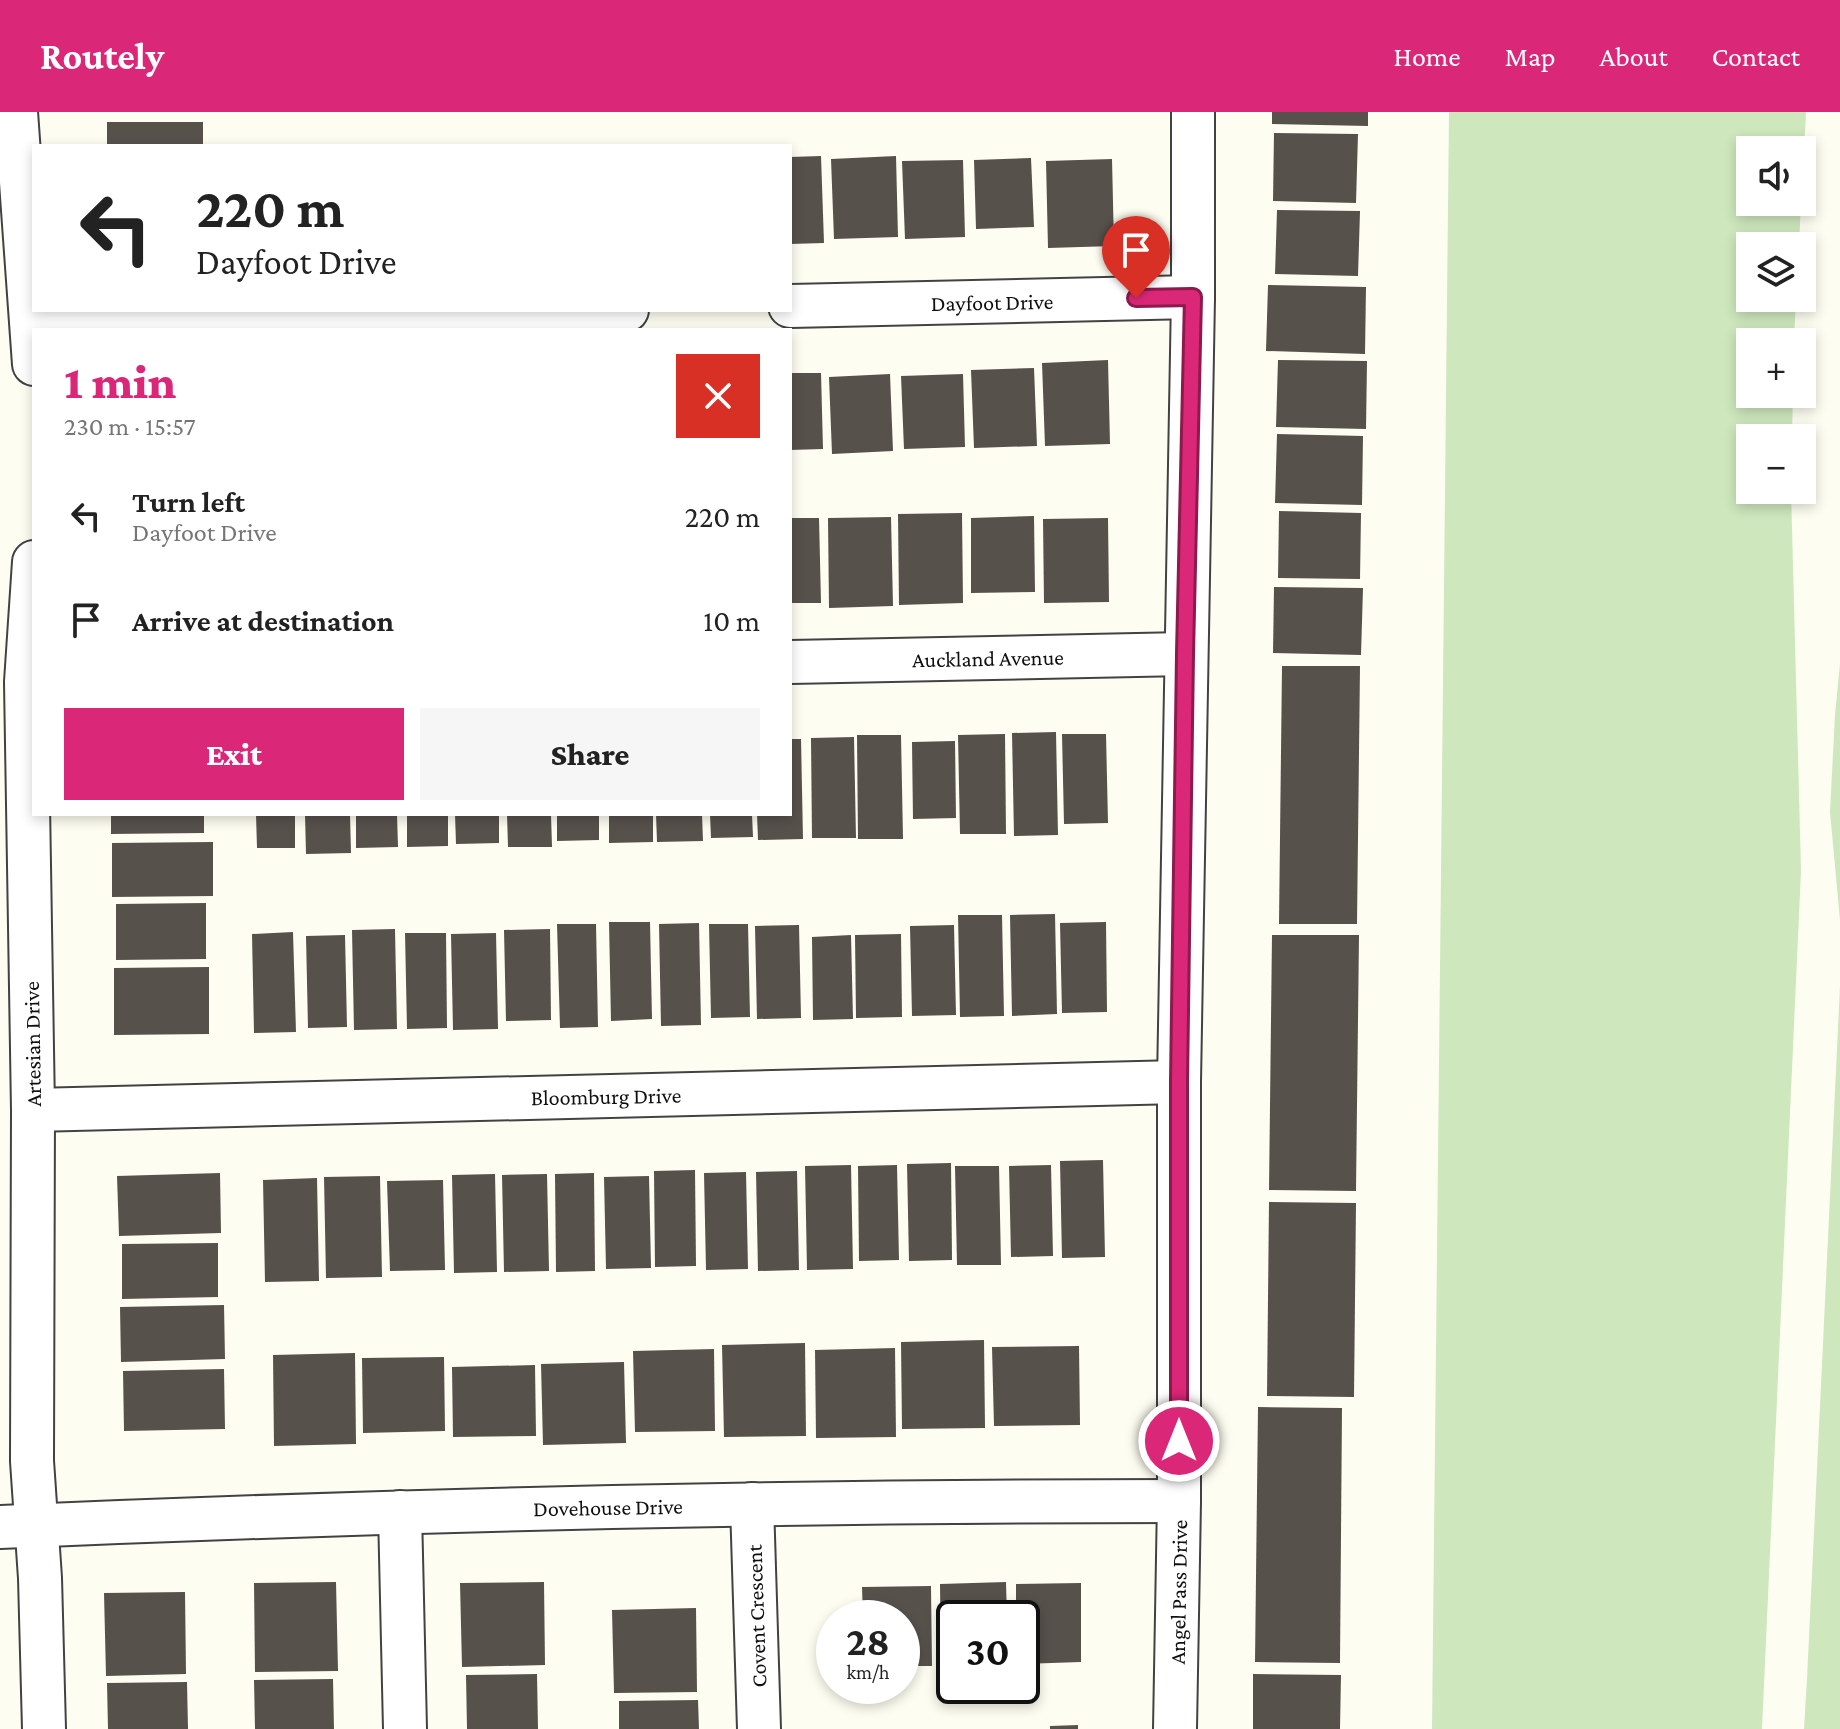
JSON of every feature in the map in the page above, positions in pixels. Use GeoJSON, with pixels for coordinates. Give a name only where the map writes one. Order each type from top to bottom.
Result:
{"type":"FeatureCollection","features":[{"type":"Feature","properties":{"kind":"street"},"geometry":{"type":"LineString","coordinates":[[16,112],[32,330]]}},
{"type":"Feature","properties":{"kind":"street","name":"Angel Pass Drive"},"geometry":{"type":"LineString","coordinates":[[1175,1729],[1179,1501],[1179,1082],[1193,297],[1193,112]]}},
{"type":"Feature","properties":{"kind":"street","name":"Dayfoot Drive"},"geometry":{"type":"LineString","coordinates":[[792,306],[1193,297]]}},
{"type":"Feature","properties":{"kind":"street"},"geometry":{"type":"LineString","coordinates":[[313,328],[592,312]]}},
{"type":"Feature","properties":{"kind":"street","name":"Artesian Drive"},"geometry":{"type":"LineString","coordinates":[[32,622],[32,1461],[18,1526],[40,1578],[44,1729]]}},
{"type":"Feature","properties":{"kind":"street","name":"Auckland Avenue"},"geometry":{"type":"LineString","coordinates":[[792,662],[1185,654]]}},
{"type":"Feature","properties":{"kind":"street","name":"Bloomburg Drive"},"geometry":{"type":"LineString","coordinates":[[33,1110],[1179,1082]]}},
{"type":"Feature","properties":{"kind":"street","name":"Dovehouse Drive"},"geometry":{"type":"LineString","coordinates":[[18,1526],[400,1512],[752,1504],[1179,1501]]}},
{"type":"Feature","properties":{"kind":"street","name":"Covent Crescent"},"geometry":{"type":"LineString","coordinates":[[752,1504],[759,1729]]}},
{"type":"Feature","properties":{"kind":"street"},"geometry":{"type":"LineString","coordinates":[[400,1512],[405,1729]]}},
{"type":"Feature","properties":{"kind":"green space"},"geometry":{"type":"Polygon","coordinates":[[[1449,112],[1806,112],[1805,136],[1736,136],[1736,216],[1800,216],[1800,232],[1736,232],[1736,312],[1795,312],[1795,328],[1736,328],[1736,408],[1793,408],[1792,424],[1736,424],[1736,504],[1791,504],[1801,871],[1762,1729],[1432,1729],[1449,112]]]}},
{"type":"Feature","properties":{"kind":"green space"},"geometry":{"type":"Polygon","coordinates":[[[1840,664],[1840,920],[1830,812],[1840,664]]]}},
{"type":"Feature","properties":{"kind":"green space"},"geometry":{"type":"Polygon","coordinates":[[[1840,986],[1840,1729],[1804,1729],[1807,1679],[1840,986]]]}},
{"type":"Feature","properties":{"kind":"building"},"geometry":{"type":"Polygon","coordinates":[[[1272,112],[1368,112],[1368,126],[1272,124],[1272,112]]]}},
{"type":"Feature","properties":{"kind":"building"},"geometry":{"type":"Polygon","coordinates":[[[107,122],[203,122],[203,144],[107,144],[107,122]]]}},
{"type":"Feature","properties":{"kind":"building"},"geometry":{"type":"Polygon","coordinates":[[[1274,133],[1358,134],[1356,203],[1273,201],[1274,133]]]}},
{"type":"Feature","properties":{"kind":"building"},"geometry":{"type":"Polygon","coordinates":[[[821,156],[824,243],[792,244],[792,157],[821,156]]]}},
{"type":"Feature","properties":{"kind":"building"},"geometry":{"type":"Polygon","coordinates":[[[896,156],[898,237],[834,239],[831,159],[896,156]]]}},
{"type":"Feature","properties":{"kind":"building"},"geometry":{"type":"Polygon","coordinates":[[[1031,158],[1034,227],[976,229],[974,160],[1031,158]]]}},
{"type":"Feature","properties":{"kind":"building"},"geometry":{"type":"Polygon","coordinates":[[[1112,159],[1114,246],[1048,248],[1046,161],[1112,159]]]}},
{"type":"Feature","properties":{"kind":"building"},"geometry":{"type":"Polygon","coordinates":[[[963,160],[965,237],[905,239],[902,161],[963,160]]]}},
{"type":"Feature","properties":{"kind":"building"},"geometry":{"type":"Polygon","coordinates":[[[1277,210],[1360,211],[1358,276],[1275,274],[1277,210]]]}},
{"type":"Feature","properties":{"kind":"building"},"geometry":{"type":"Polygon","coordinates":[[[1268,285],[1366,287],[1365,354],[1266,351],[1268,285]]]}},
{"type":"Feature","properties":{"kind":"building"},"geometry":{"type":"Polygon","coordinates":[[[1108,360],[1110,444],[1045,446],[1042,363],[1108,360]]]}},
{"type":"Feature","properties":{"kind":"building"},"geometry":{"type":"Polygon","coordinates":[[[1278,360],[1367,361],[1366,429],[1276,427],[1278,360]]]}},
{"type":"Feature","properties":{"kind":"building"},"geometry":{"type":"Polygon","coordinates":[[[1034,368],[1037,446],[974,448],[971,370],[1034,368]]]}},
{"type":"Feature","properties":{"kind":"building"},"geometry":{"type":"Polygon","coordinates":[[[792,373],[821,373],[823,449],[792,450],[792,373]]]}},
{"type":"Feature","properties":{"kind":"building"},"geometry":{"type":"Polygon","coordinates":[[[890,374],[893,451],[832,454],[829,377],[890,374]]]}},
{"type":"Feature","properties":{"kind":"building"},"geometry":{"type":"Polygon","coordinates":[[[963,374],[965,447],[904,449],[901,376],[963,374]]]}},
{"type":"Feature","properties":{"kind":"building"},"geometry":{"type":"Polygon","coordinates":[[[1277,434],[1363,436],[1362,505],[1275,503],[1277,434]]]}},
{"type":"Feature","properties":{"kind":"building"},"geometry":{"type":"Polygon","coordinates":[[[1279,511],[1361,513],[1360,579],[1278,578],[1279,511]]]}},
{"type":"Feature","properties":{"kind":"building"},"geometry":{"type":"Polygon","coordinates":[[[962,513],[963,603],[899,605],[898,514],[962,513]]]}},
{"type":"Feature","properties":{"kind":"building"},"geometry":{"type":"Polygon","coordinates":[[[1034,516],[1035,592],[971,593],[971,518],[1034,516]]]}},
{"type":"Feature","properties":{"kind":"building"},"geometry":{"type":"Polygon","coordinates":[[[891,517],[893,606],[829,608],[828,518],[891,517]]]}},
{"type":"Feature","properties":{"kind":"building"},"geometry":{"type":"Polygon","coordinates":[[[792,518],[819,518],[821,603],[792,603],[792,518]]]}},
{"type":"Feature","properties":{"kind":"building"},"geometry":{"type":"Polygon","coordinates":[[[1108,518],[1109,602],[1044,603],[1043,519],[1108,518]]]}},
{"type":"Feature","properties":{"kind":"building"},"geometry":{"type":"Polygon","coordinates":[[[1274,587],[1363,588],[1361,655],[1273,653],[1274,587]]]}},
{"type":"Feature","properties":{"kind":"building"},"geometry":{"type":"Polygon","coordinates":[[[1282,666],[1360,666],[1357,924],[1279,924],[1282,666]]]}},
{"type":"Feature","properties":{"kind":"building"},"geometry":{"type":"Polygon","coordinates":[[[1056,732],[1058,835],[1014,836],[1012,733],[1056,732]]]}},
{"type":"Feature","properties":{"kind":"building"},"geometry":{"type":"Polygon","coordinates":[[[1005,734],[1006,834],[960,834],[958,735],[1005,734]]]}},
{"type":"Feature","properties":{"kind":"building"},"geometry":{"type":"Polygon","coordinates":[[[1062,734],[1106,734],[1108,823],[1064,824],[1062,734]]]}},
{"type":"Feature","properties":{"kind":"building"},"geometry":{"type":"Polygon","coordinates":[[[857,735],[901,735],[903,839],[858,839],[857,735]]]}},
{"type":"Feature","properties":{"kind":"building"},"geometry":{"type":"Polygon","coordinates":[[[854,737],[856,838],[812,838],[811,738],[854,737]]]}},
{"type":"Feature","properties":{"kind":"building"},"geometry":{"type":"Polygon","coordinates":[[[792,739],[801,739],[803,839],[758,840],[757,816],[792,816],[792,739]]]}},
{"type":"Feature","properties":{"kind":"building"},"geometry":{"type":"Polygon","coordinates":[[[955,741],[956,818],[913,819],[912,742],[955,741]]]}},
{"type":"Feature","properties":{"kind":"building"},"geometry":{"type":"Polygon","coordinates":[[[111,816],[204,816],[204,833],[111,834],[111,816]]]}},
{"type":"Feature","properties":{"kind":"building"},"geometry":{"type":"Polygon","coordinates":[[[256,816],[295,816],[295,848],[257,848],[256,816]]]}},
{"type":"Feature","properties":{"kind":"building"},"geometry":{"type":"Polygon","coordinates":[[[305,816],[350,816],[351,853],[306,854],[305,816]]]}},
{"type":"Feature","properties":{"kind":"building"},"geometry":{"type":"Polygon","coordinates":[[[356,816],[397,816],[398,847],[356,848],[356,816]]]}},
{"type":"Feature","properties":{"kind":"building"},"geometry":{"type":"Polygon","coordinates":[[[407,816],[448,816],[448,846],[407,847],[407,816]]]}},
{"type":"Feature","properties":{"kind":"building"},"geometry":{"type":"Polygon","coordinates":[[[455,816],[499,816],[499,843],[456,844],[455,816]]]}},
{"type":"Feature","properties":{"kind":"building"},"geometry":{"type":"Polygon","coordinates":[[[507,816],[551,816],[552,847],[508,847],[507,816]]]}},
{"type":"Feature","properties":{"kind":"building"},"geometry":{"type":"Polygon","coordinates":[[[557,816],[599,816],[599,840],[557,841],[557,816]]]}},
{"type":"Feature","properties":{"kind":"building"},"geometry":{"type":"Polygon","coordinates":[[[609,816],[653,816],[653,842],[609,843],[609,816]]]}},
{"type":"Feature","properties":{"kind":"building"},"geometry":{"type":"Polygon","coordinates":[[[656,816],[702,816],[703,841],[657,842],[656,816]]]}},
{"type":"Feature","properties":{"kind":"building"},"geometry":{"type":"Polygon","coordinates":[[[710,816],[752,816],[753,837],[711,838],[710,816]]]}},
{"type":"Feature","properties":{"kind":"building"},"geometry":{"type":"Polygon","coordinates":[[[213,842],[213,896],[112,897],[112,843],[213,842]]]}},
{"type":"Feature","properties":{"kind":"building"},"geometry":{"type":"Polygon","coordinates":[[[206,903],[206,959],[116,960],[116,904],[206,903]]]}},
{"type":"Feature","properties":{"kind":"building"},"geometry":{"type":"Polygon","coordinates":[[[1055,914],[1057,1014],[1012,1016],[1010,915],[1055,914]]]}},
{"type":"Feature","properties":{"kind":"building"},"geometry":{"type":"Polygon","coordinates":[[[958,915],[1002,915],[1004,1016],[960,1017],[958,915]]]}},
{"type":"Feature","properties":{"kind":"building"},"geometry":{"type":"Polygon","coordinates":[[[609,922],[650,922],[652,1019],[611,1021],[609,922]]]}},
{"type":"Feature","properties":{"kind":"building"},"geometry":{"type":"Polygon","coordinates":[[[1106,922],[1107,1012],[1062,1013],[1060,923],[1106,922]]]}},
{"type":"Feature","properties":{"kind":"building"},"geometry":{"type":"Polygon","coordinates":[[[699,923],[701,1025],[661,1026],[659,924],[699,923]]]}},
{"type":"Feature","properties":{"kind":"building"},"geometry":{"type":"Polygon","coordinates":[[[557,924],[596,924],[598,1027],[560,1028],[557,924]]]}},
{"type":"Feature","properties":{"kind":"building"},"geometry":{"type":"Polygon","coordinates":[[[709,924],[748,924],[750,1017],[711,1018],[709,924]]]}},
{"type":"Feature","properties":{"kind":"building"},"geometry":{"type":"Polygon","coordinates":[[[799,925],[801,1018],[757,1019],[755,926],[799,925]]]}},
{"type":"Feature","properties":{"kind":"building"},"geometry":{"type":"Polygon","coordinates":[[[954,925],[956,1015],[912,1016],[910,926],[954,925]]]}},
{"type":"Feature","properties":{"kind":"building"},"geometry":{"type":"Polygon","coordinates":[[[395,929],[397,1029],[354,1030],[352,930],[395,929]]]}},
{"type":"Feature","properties":{"kind":"building"},"geometry":{"type":"Polygon","coordinates":[[[550,929],[551,1020],[506,1021],[504,930],[550,929]]]}},
{"type":"Feature","properties":{"kind":"building"},"geometry":{"type":"Polygon","coordinates":[[[293,932],[296,1032],[254,1033],[252,934],[293,932]]]}},
{"type":"Feature","properties":{"kind":"building"},"geometry":{"type":"Polygon","coordinates":[[[405,933],[446,933],[447,1028],[407,1029],[405,933]]]}},
{"type":"Feature","properties":{"kind":"building"},"geometry":{"type":"Polygon","coordinates":[[[496,933],[498,1029],[453,1030],[451,934],[496,933]]]}},
{"type":"Feature","properties":{"kind":"building"},"geometry":{"type":"Polygon","coordinates":[[[901,934],[902,1017],[856,1018],[855,935],[901,934]]]}},
{"type":"Feature","properties":{"kind":"building"},"geometry":{"type":"Polygon","coordinates":[[[345,935],[347,1027],[308,1028],[306,936],[345,935]]]}},
{"type":"Feature","properties":{"kind":"building"},"geometry":{"type":"Polygon","coordinates":[[[851,935],[853,1019],[813,1020],[812,937],[851,935]]]}},
{"type":"Feature","properties":{"kind":"building"},"geometry":{"type":"Polygon","coordinates":[[[1272,935],[1359,935],[1356,1191],[1269,1190],[1272,935]]]}},
{"type":"Feature","properties":{"kind":"building"},"geometry":{"type":"Polygon","coordinates":[[[209,967],[209,1034],[114,1035],[114,968],[209,967]]]}},
{"type":"Feature","properties":{"kind":"building"},"geometry":{"type":"Polygon","coordinates":[[[1103,1160],[1105,1257],[1062,1258],[1060,1161],[1103,1160]]]}},
{"type":"Feature","properties":{"kind":"building"},"geometry":{"type":"Polygon","coordinates":[[[951,1163],[952,1260],[909,1261],[907,1164],[951,1163]]]}},
{"type":"Feature","properties":{"kind":"building"},"geometry":{"type":"Polygon","coordinates":[[[851,1165],[853,1269],[807,1270],[805,1166],[851,1165]]]}},
{"type":"Feature","properties":{"kind":"building"},"geometry":{"type":"Polygon","coordinates":[[[897,1165],[899,1260],[859,1261],[858,1166],[897,1165]]]}},
{"type":"Feature","properties":{"kind":"building"},"geometry":{"type":"Polygon","coordinates":[[[1051,1165],[1053,1256],[1011,1257],[1009,1166],[1051,1165]]]}},
{"type":"Feature","properties":{"kind":"building"},"geometry":{"type":"Polygon","coordinates":[[[955,1166],[999,1166],[1001,1265],[957,1265],[955,1166]]]}},
{"type":"Feature","properties":{"kind":"building"},"geometry":{"type":"Polygon","coordinates":[[[695,1170],[696,1266],[655,1267],[654,1171],[695,1170]]]}},
{"type":"Feature","properties":{"kind":"building"},"geometry":{"type":"Polygon","coordinates":[[[797,1171],[799,1270],[758,1271],[756,1172],[797,1171]]]}},
{"type":"Feature","properties":{"kind":"building"},"geometry":{"type":"Polygon","coordinates":[[[746,1172],[748,1269],[706,1270],[704,1173],[746,1172]]]}},
{"type":"Feature","properties":{"kind":"building"},"geometry":{"type":"Polygon","coordinates":[[[220,1173],[221,1233],[119,1236],[117,1176],[220,1173]]]}},
{"type":"Feature","properties":{"kind":"building"},"geometry":{"type":"Polygon","coordinates":[[[594,1173],[595,1271],[556,1272],[555,1174],[594,1173]]]}},
{"type":"Feature","properties":{"kind":"building"},"geometry":{"type":"Polygon","coordinates":[[[495,1174],[497,1272],[454,1273],[452,1175],[495,1174]]]}},
{"type":"Feature","properties":{"kind":"building"},"geometry":{"type":"Polygon","coordinates":[[[547,1174],[549,1271],[504,1272],[502,1175],[547,1174]]]}},
{"type":"Feature","properties":{"kind":"building"},"geometry":{"type":"Polygon","coordinates":[[[380,1176],[382,1277],[326,1278],[324,1177],[380,1176]]]}},
{"type":"Feature","properties":{"kind":"building"},"geometry":{"type":"Polygon","coordinates":[[[649,1176],[651,1268],[606,1269],[604,1177],[649,1176]]]}},
{"type":"Feature","properties":{"kind":"building"},"geometry":{"type":"Polygon","coordinates":[[[317,1178],[319,1281],[265,1282],[263,1180],[317,1178]]]}},
{"type":"Feature","properties":{"kind":"building"},"geometry":{"type":"Polygon","coordinates":[[[443,1180],[445,1270],[390,1271],[387,1181],[443,1180]]]}},
{"type":"Feature","properties":{"kind":"building"},"geometry":{"type":"Polygon","coordinates":[[[1269,1202],[1356,1203],[1354,1397],[1267,1396],[1269,1202]]]}},
{"type":"Feature","properties":{"kind":"building"},"geometry":{"type":"Polygon","coordinates":[[[218,1243],[218,1297],[122,1299],[122,1244],[218,1243]]]}},
{"type":"Feature","properties":{"kind":"building"},"geometry":{"type":"Polygon","coordinates":[[[224,1305],[225,1359],[121,1362],[120,1307],[224,1305]]]}},
{"type":"Feature","properties":{"kind":"building"},"geometry":{"type":"Polygon","coordinates":[[[984,1340],[985,1428],[902,1429],[901,1342],[984,1340]]]}},
{"type":"Feature","properties":{"kind":"building"},"geometry":{"type":"Polygon","coordinates":[[[805,1343],[806,1436],[724,1437],[722,1345],[805,1343]]]}},
{"type":"Feature","properties":{"kind":"building"},"geometry":{"type":"Polygon","coordinates":[[[1079,1346],[1080,1425],[994,1426],[992,1347],[1079,1346]]]}},
{"type":"Feature","properties":{"kind":"building"},"geometry":{"type":"Polygon","coordinates":[[[895,1348],[896,1437],[816,1438],[815,1350],[895,1348]]]}},
{"type":"Feature","properties":{"kind":"building"},"geometry":{"type":"Polygon","coordinates":[[[714,1349],[715,1431],[635,1432],[633,1351],[714,1349]]]}},
{"type":"Feature","properties":{"kind":"building"},"geometry":{"type":"Polygon","coordinates":[[[355,1353],[356,1444],[274,1446],[273,1355],[355,1353]]]}},
{"type":"Feature","properties":{"kind":"building"},"geometry":{"type":"Polygon","coordinates":[[[444,1357],[445,1431],[363,1433],[362,1358],[444,1357]]]}},
{"type":"Feature","properties":{"kind":"building"},"geometry":{"type":"Polygon","coordinates":[[[624,1362],[626,1443],[543,1445],[541,1364],[624,1362]]]}},
{"type":"Feature","properties":{"kind":"building"},"geometry":{"type":"Polygon","coordinates":[[[535,1365],[536,1436],[453,1437],[452,1367],[535,1365]]]}},
{"type":"Feature","properties":{"kind":"building"},"geometry":{"type":"Polygon","coordinates":[[[224,1369],[225,1429],[124,1431],[123,1371],[224,1369]]]}},
{"type":"Feature","properties":{"kind":"building"},"geometry":{"type":"Polygon","coordinates":[[[1258,1407],[1342,1408],[1340,1663],[1255,1662],[1258,1407]]]}},
{"type":"Feature","properties":{"kind":"building"},"geometry":{"type":"Polygon","coordinates":[[[336,1582],[338,1671],[255,1672],[254,1583],[336,1582]]]}},
{"type":"Feature","properties":{"kind":"building"},"geometry":{"type":"Polygon","coordinates":[[[544,1582],[545,1665],[462,1667],[460,1583],[544,1582]]]}},
{"type":"Feature","properties":{"kind":"building"},"geometry":{"type":"Polygon","coordinates":[[[1006,1582],[1006,1600],[940,1600],[940,1584],[1006,1582]]]}},
{"type":"Feature","properties":{"kind":"building"},"geometry":{"type":"Polygon","coordinates":[[[1081,1583],[1081,1662],[1040,1663],[1040,1600],[1016,1600],[1016,1584],[1081,1583]]]}},
{"type":"Feature","properties":{"kind":"building"},"geometry":{"type":"Polygon","coordinates":[[[931,1586],[932,1666],[920,1666],[920,1600],[862,1600],[862,1587],[931,1586]]]}},
{"type":"Feature","properties":{"kind":"building"},"geometry":{"type":"Polygon","coordinates":[[[185,1592],[186,1674],[106,1676],[104,1593],[185,1592]]]}},
{"type":"Feature","properties":{"kind":"building"},"geometry":{"type":"Polygon","coordinates":[[[696,1608],[697,1692],[614,1693],[612,1610],[696,1608]]]}},
{"type":"Feature","properties":{"kind":"building"},"geometry":{"type":"Polygon","coordinates":[[[537,1674],[538,1729],[467,1729],[466,1675],[537,1674]]]}},
{"type":"Feature","properties":{"kind":"building"},"geometry":{"type":"Polygon","coordinates":[[[1253,1674],[1341,1675],[1340,1729],[1253,1729],[1253,1674]]]}},
{"type":"Feature","properties":{"kind":"building"},"geometry":{"type":"Polygon","coordinates":[[[333,1679],[334,1729],[255,1729],[254,1680],[333,1679]]]}},
{"type":"Feature","properties":{"kind":"building"},"geometry":{"type":"Polygon","coordinates":[[[187,1682],[188,1729],[108,1729],[107,1683],[187,1682]]]}},
{"type":"Feature","properties":{"kind":"building"},"geometry":{"type":"Polygon","coordinates":[[[698,1700],[699,1729],[619,1729],[619,1701],[698,1700]]]}},
{"type":"Feature","properties":{"kind":"building"},"geometry":{"type":"Polygon","coordinates":[[[1078,1725],[1078,1729],[1050,1729],[1050,1726],[1078,1725]]]}},
{"type":"Feature","properties":{"kind":"route"},"geometry":{"type":"LineString","coordinates":[[1136,298],[1193,297],[1179,1082],[1179,1441]]}}]}
